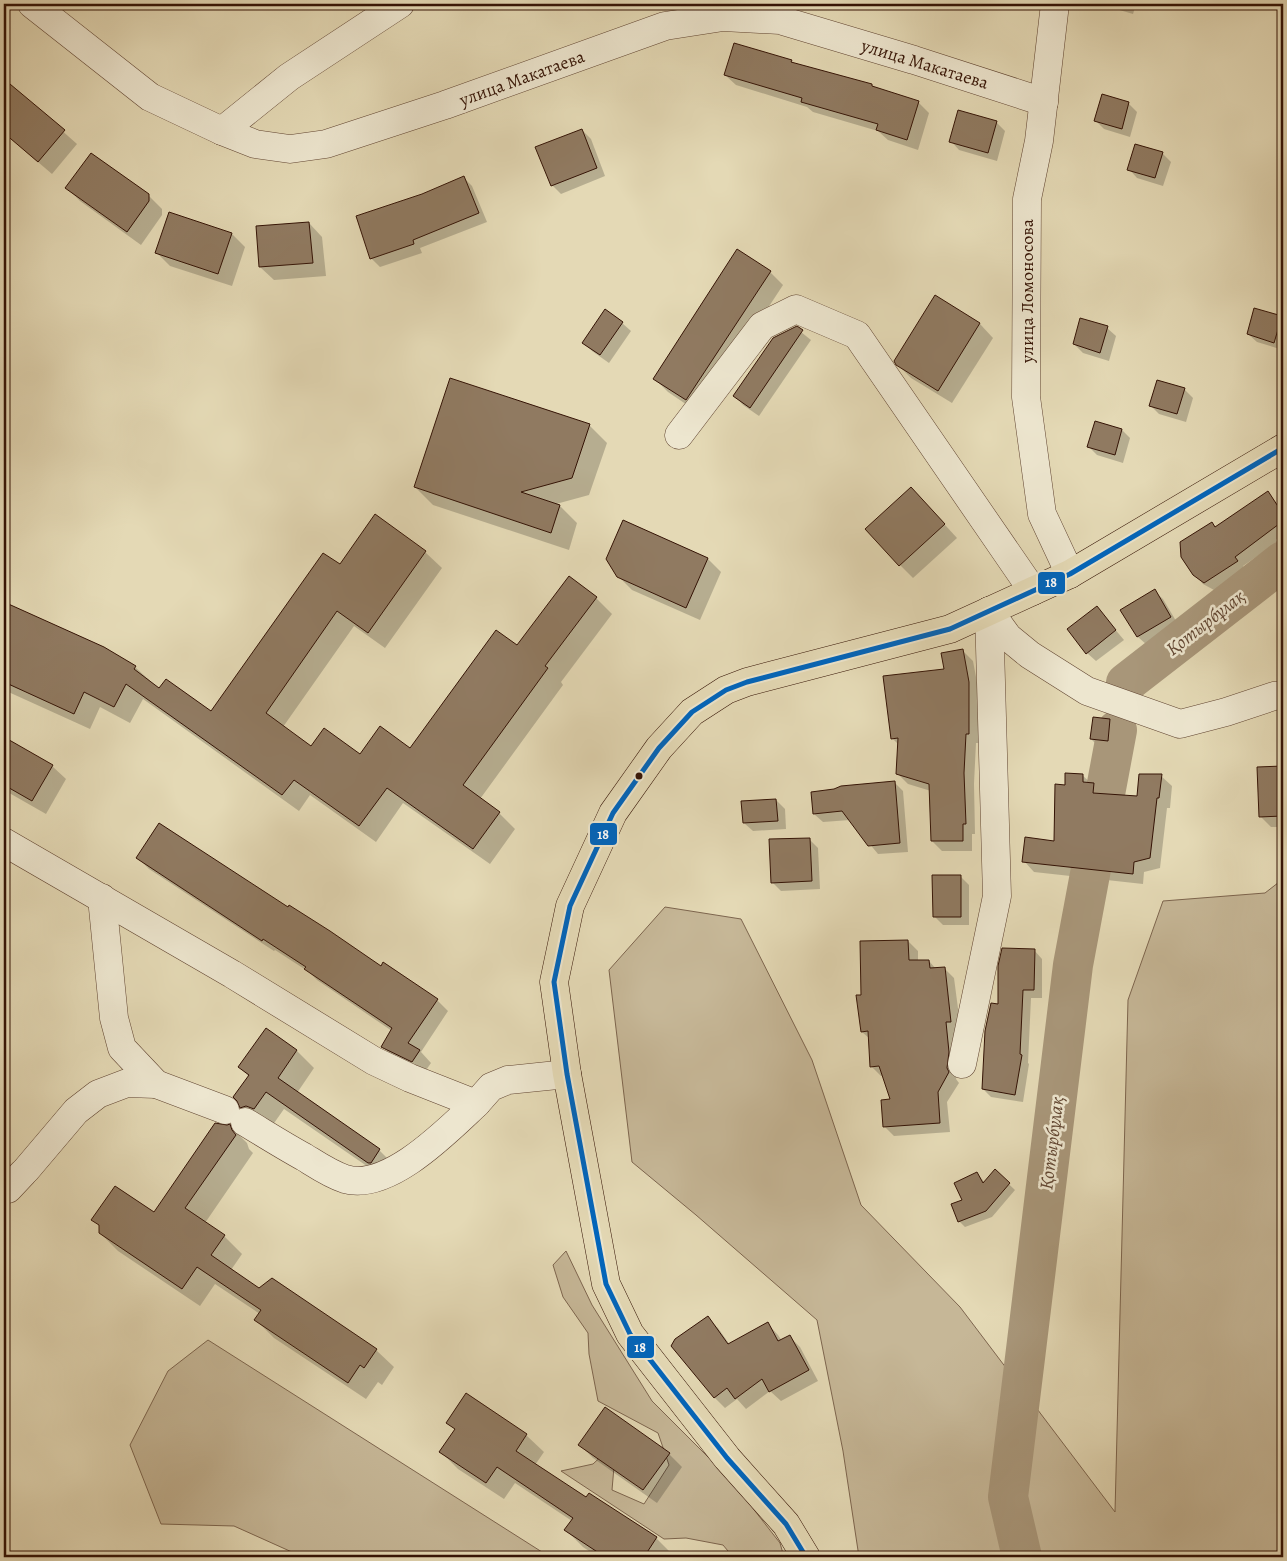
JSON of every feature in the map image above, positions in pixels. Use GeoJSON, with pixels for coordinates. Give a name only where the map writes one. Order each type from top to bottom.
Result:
{"type":"FeatureCollection","features":[{"type":"Feature","properties":{"kind":"main road"},"geometry":{"type":"LineString","coordinates":[[806,1557],[786,1524],[727,1458],[630,1334],[606,1284],[567,1074],[554,982],[570,906],[613,813],[659,748],[692,712],[726,690],[747,682],[950,629],[1070,574],[1283,448]]}},
{"type":"Feature","properties":{"kind":"street","name":"улица Макатаева"},"geometry":{"type":"LineString","coordinates":[[32,4],[150,97],[222,131],[255,144],[290,149],[326,144],[445,106],[665,26],[723,18],[780,20],[914,60],[1044,102]]}},
{"type":"Feature","properties":{"kind":"street"},"geometry":{"type":"LineString","coordinates":[[222,131],[289,77],[400,4]]}},
{"type":"Feature","properties":{"kind":"street","name":"улица Ломоносова"},"geometry":{"type":"LineString","coordinates":[[1055,4],[1039,141],[1027,199],[1026,397],[1042,514],[1070,574]]}},
{"type":"Feature","properties":{"kind":"street"},"geometry":{"type":"LineString","coordinates":[[680,435],[762,326],[796,309],[857,335],[1033,591]]}},
{"type":"Feature","properties":{"kind":"street"},"geometry":{"type":"LineString","coordinates":[[989,611],[1008,637],[1030,655],[1087,691],[1180,724],[1226,712],[1280,702]]}},
{"type":"Feature","properties":{"kind":"street"},"geometry":{"type":"LineString","coordinates":[[962,1064],[997,896],[989,611]]}},
{"type":"Feature","properties":{"kind":"street"},"geometry":{"type":"LineString","coordinates":[[4,842],[232,974],[374,1061],[410,1078],[476,1104]]}},
{"type":"Feature","properties":{"kind":"street"},"geometry":{"type":"LineString","coordinates":[[102,898],[114,1018],[118,1035],[122,1048],[156,1084]]}},
{"type":"Feature","properties":{"kind":"street"},"geometry":{"type":"LineString","coordinates":[[18,1178],[60,1132],[76,1111],[98,1094],[127,1083],[156,1084],[235,1116],[330,1173],[346,1179],[363,1181],[409,1162],[440,1138],[491,1088],[508,1080],[567,1074]]}},
{"type":"Feature","properties":{"kind":"shaded area"},"geometry":{"type":"Polygon","coordinates":[[[1283,879],[1283,1557],[859,1557],[843,1451],[817,1320],[632,1162],[609,970],[665,907],[741,919],[812,1060],[861,1205],[960,1307],[1115,1512],[1128,1000],[1163,901],[1265,893],[1283,879]]]}},
{"type":"Feature","properties":{"kind":"shaded area"},"geometry":{"type":"Polygon","coordinates":[[[566,1251],[592,1305],[652,1401],[730,1479],[780,1543],[784,1557],[733,1557],[723,1545],[686,1538],[664,1539],[561,1471],[593,1464],[609,1449],[615,1455],[612,1490],[644,1504],[669,1465],[658,1433],[598,1401],[589,1354],[588,1333],[563,1297],[553,1265],[566,1251]]]}},
{"type":"Feature","properties":{"kind":"shaded area"},"geometry":{"type":"Polygon","coordinates":[[[208,1340],[542,1552],[559,1557],[303,1557],[234,1526],[161,1524],[130,1445],[168,1371],[208,1340]]]}},
{"type":"Feature","properties":{"kind":"building"},"geometry":{"type":"Polygon","coordinates":[[[734,43],[792,60],[791,62],[872,84],[872,86],[919,101],[907,140],[876,130],[878,124],[801,102],[802,98],[724,75],[734,43]]]}},
{"type":"Feature","properties":{"kind":"building"},"geometry":{"type":"Polygon","coordinates":[[[4,79],[65,130],[38,162],[4,133],[4,79]]]}},
{"type":"Feature","properties":{"kind":"building"},"geometry":{"type":"Polygon","coordinates":[[[1102,94],[1129,102],[1122,129],[1094,121],[1102,94]]]}},
{"type":"Feature","properties":{"kind":"building"},"geometry":{"type":"Polygon","coordinates":[[[958,110],[997,121],[988,153],[949,142],[958,110]]]}},
{"type":"Feature","properties":{"kind":"building"},"geometry":{"type":"Polygon","coordinates":[[[582,129],[597,168],[551,186],[535,147],[582,129]]]}},
{"type":"Feature","properties":{"kind":"building"},"geometry":{"type":"Polygon","coordinates":[[[1135,144],[1163,152],[1155,178],[1127,170],[1135,144]]]}},
{"type":"Feature","properties":{"kind":"building"},"geometry":{"type":"Polygon","coordinates":[[[91,153],[149,194],[149,201],[127,232],[65,188],[91,153]]]}},
{"type":"Feature","properties":{"kind":"building"},"geometry":{"type":"Polygon","coordinates":[[[464,176],[479,213],[413,240],[414,244],[370,259],[356,216],[422,194],[464,176]]]}},
{"type":"Feature","properties":{"kind":"building"},"geometry":{"type":"Polygon","coordinates":[[[169,212],[232,233],[218,274],[155,253],[169,212]]]}},
{"type":"Feature","properties":{"kind":"building"},"geometry":{"type":"Polygon","coordinates":[[[309,222],[313,263],[259,267],[256,226],[309,222]]]}},
{"type":"Feature","properties":{"kind":"building"},"geometry":{"type":"Polygon","coordinates":[[[737,249],[771,271],[686,400],[653,379],[737,249]]]}},
{"type":"Feature","properties":{"kind":"building"},"geometry":{"type":"Polygon","coordinates":[[[935,295],[980,323],[938,391],[896,365],[894,361],[935,295]]]}},
{"type":"Feature","properties":{"kind":"building"},"geometry":{"type":"Polygon","coordinates":[[[1254,308],[1282,316],[1274,343],[1247,334],[1254,308]]]}},
{"type":"Feature","properties":{"kind":"building"},"geometry":{"type":"Polygon","coordinates":[[[605,309],[623,322],[600,355],[582,343],[605,309]]]}},
{"type":"Feature","properties":{"kind":"building"},"geometry":{"type":"Polygon","coordinates":[[[1080,318],[1108,326],[1100,353],[1073,344],[1080,318]]]}},
{"type":"Feature","properties":{"kind":"building"},"geometry":{"type":"Polygon","coordinates":[[[797,326],[803,330],[750,408],[733,396],[773,338],[797,326]]]}},
{"type":"Feature","properties":{"kind":"building"},"geometry":{"type":"Polygon","coordinates":[[[450,378],[590,424],[572,478],[521,492],[560,505],[551,533],[414,487],[450,378]]]}},
{"type":"Feature","properties":{"kind":"building"},"geometry":{"type":"Polygon","coordinates":[[[1157,380],[1185,388],[1177,414],[1149,406],[1157,380]]]}},
{"type":"Feature","properties":{"kind":"building"},"geometry":{"type":"Polygon","coordinates":[[[1095,421],[1122,429],[1115,455],[1087,447],[1095,421]]]}},
{"type":"Feature","properties":{"kind":"building"},"geometry":{"type":"Polygon","coordinates":[[[911,487],[945,524],[899,566],[865,529],[911,487]]]}},
{"type":"Feature","properties":{"kind":"building"},"geometry":{"type":"Polygon","coordinates":[[[1268,491],[1283,514],[1283,521],[1235,557],[1238,561],[1204,583],[1193,575],[1181,557],[1180,542],[1212,522],[1215,527],[1268,491]]]}},
{"type":"Feature","properties":{"kind":"building"},"geometry":{"type":"Polygon","coordinates":[[[375,514],[426,551],[368,633],[337,611],[266,713],[311,746],[324,728],[360,754],[380,726],[410,748],[496,630],[517,645],[569,576],[597,597],[545,666],[548,668],[463,785],[500,812],[473,849],[387,788],[359,826],[294,780],[282,795],[126,684],[114,707],[84,692],[74,714],[4,682],[4,602],[104,647],[136,666],[134,669],[159,688],[166,679],[211,711],[323,553],[340,564],[375,514]]]}},
{"type":"Feature","properties":{"kind":"building"},"geometry":{"type":"Polygon","coordinates":[[[623,520],[708,558],[686,608],[617,577],[606,559],[623,520]]]}},
{"type":"Feature","properties":{"kind":"building"},"geometry":{"type":"Polygon","coordinates":[[[1155,589],[1171,617],[1137,637],[1120,610],[1155,589]]]}},
{"type":"Feature","properties":{"kind":"building"},"geometry":{"type":"Polygon","coordinates":[[[1097,606],[1116,630],[1086,654],[1067,629],[1097,606]]]}},
{"type":"Feature","properties":{"kind":"building"},"geometry":{"type":"Polygon","coordinates":[[[963,649],[969,682],[969,734],[966,734],[964,773],[966,824],[963,824],[963,841],[931,841],[929,784],[896,774],[898,738],[891,739],[883,676],[944,669],[941,653],[963,649]]]}},
{"type":"Feature","properties":{"kind":"building"},"geometry":{"type":"Polygon","coordinates":[[[1093,717],[1110,719],[1108,741],[1090,739],[1093,717]]]}},
{"type":"Feature","properties":{"kind":"building"},"geometry":{"type":"Polygon","coordinates":[[[4,737],[53,765],[32,801],[4,785],[4,737]]]}},
{"type":"Feature","properties":{"kind":"building"},"geometry":{"type":"Polygon","coordinates":[[[1283,766],[1283,816],[1259,817],[1257,767],[1283,766]]]}},
{"type":"Feature","properties":{"kind":"building"},"geometry":{"type":"Polygon","coordinates":[[[1065,773],[1083,774],[1083,782],[1094,783],[1093,793],[1137,796],[1139,774],[1162,774],[1159,798],[1157,798],[1150,858],[1134,862],[1133,874],[1022,862],[1025,837],[1054,841],[1055,784],[1065,785],[1065,773]]]}},
{"type":"Feature","properties":{"kind":"building"},"geometry":{"type":"Polygon","coordinates":[[[895,781],[900,843],[868,846],[842,811],[813,814],[811,792],[834,789],[841,786],[895,781]]]}},
{"type":"Feature","properties":{"kind":"building"},"geometry":{"type":"Polygon","coordinates":[[[776,799],[778,821],[743,823],[741,801],[776,799]]]}},
{"type":"Feature","properties":{"kind":"building"},"geometry":{"type":"Polygon","coordinates":[[[159,823],[288,907],[289,905],[330,931],[381,966],[383,962],[438,999],[408,1043],[420,1050],[412,1062],[381,1047],[392,1028],[304,969],[306,967],[263,939],[262,941],[136,858],[159,823]]]}},
{"type":"Feature","properties":{"kind":"building"},"geometry":{"type":"Polygon","coordinates":[[[810,838],[812,881],[771,883],[769,839],[810,838]]]}},
{"type":"Feature","properties":{"kind":"building"},"geometry":{"type":"Polygon","coordinates":[[[932,875],[961,875],[961,917],[933,917],[932,875]]]}},
{"type":"Feature","properties":{"kind":"building"},"geometry":{"type":"Polygon","coordinates":[[[908,940],[909,960],[929,960],[930,968],[945,967],[951,1022],[946,1022],[949,1052],[947,1068],[949,1072],[938,1092],[940,1123],[883,1127],[881,1100],[890,1099],[879,1066],[870,1067],[868,1031],[861,1032],[856,995],[861,995],[860,941],[908,940]]]}},
{"type":"Feature","properties":{"kind":"building"},"geometry":{"type":"Polygon","coordinates":[[[1002,948],[1035,949],[1034,990],[1023,990],[1020,1054],[1022,1055],[1015,1095],[982,1089],[985,1031],[991,1003],[998,1004],[998,966],[1002,948]]]}},
{"type":"Feature","properties":{"kind":"building"},"geometry":{"type":"Polygon","coordinates":[[[266,1028],[297,1050],[278,1078],[380,1149],[371,1163],[368,1163],[266,1092],[254,1109],[246,1106],[240,1108],[233,1097],[249,1075],[238,1067],[266,1028]]]}},
{"type":"Feature","properties":{"kind":"building"},"geometry":{"type":"Polygon","coordinates":[[[215,1123],[230,1124],[236,1135],[185,1208],[225,1235],[211,1255],[259,1288],[272,1278],[377,1349],[364,1368],[360,1365],[348,1383],[254,1320],[261,1310],[197,1267],[182,1289],[99,1233],[99,1225],[91,1220],[115,1186],[154,1212],[215,1123]]]}},
{"type":"Feature","properties":{"kind":"building"},"geometry":{"type":"Polygon","coordinates":[[[995,1169],[1010,1183],[986,1211],[958,1222],[951,1204],[962,1200],[954,1183],[977,1172],[983,1183],[995,1169]]]}},
{"type":"Feature","properties":{"kind":"building"},"geometry":{"type":"Polygon","coordinates":[[[708,1316],[728,1344],[768,1322],[778,1341],[790,1335],[809,1370],[769,1392],[762,1379],[735,1399],[727,1388],[714,1398],[671,1346],[675,1339],[708,1316]]]}},
{"type":"Feature","properties":{"kind":"building"},"geometry":{"type":"Polygon","coordinates":[[[466,1393],[527,1434],[516,1451],[586,1497],[589,1493],[657,1537],[644,1557],[605,1557],[564,1530],[573,1518],[497,1467],[486,1483],[439,1452],[455,1429],[446,1423],[466,1393]]]}},
{"type":"Feature","properties":{"kind":"building"},"geometry":{"type":"Polygon","coordinates":[[[605,1407],[670,1453],[643,1490],[578,1445],[605,1407]]]}},
{"type":"Feature","properties":{"kind":"waterway","name":"Қотырбұлақ"},"geometry":{"type":"LineString","coordinates":[[1126,683],[1283,561]]}},
{"type":"Feature","properties":{"kind":"waterway","name":"Қотырбұлақ"},"geometry":{"type":"LineString","coordinates":[[1022,1557],[1008,1497],[1073,965],[1117,730]]}},
{"type":"Feature","properties":{"kind":"transit line","name":"18"},"geometry":{"type":"LineString","coordinates":[[806,1557],[786,1524],[727,1458],[630,1334],[606,1284],[567,1074],[554,982],[570,906],[613,813],[659,748],[692,712],[726,690],[747,682],[950,629],[1070,574],[1283,448]]}}]}
